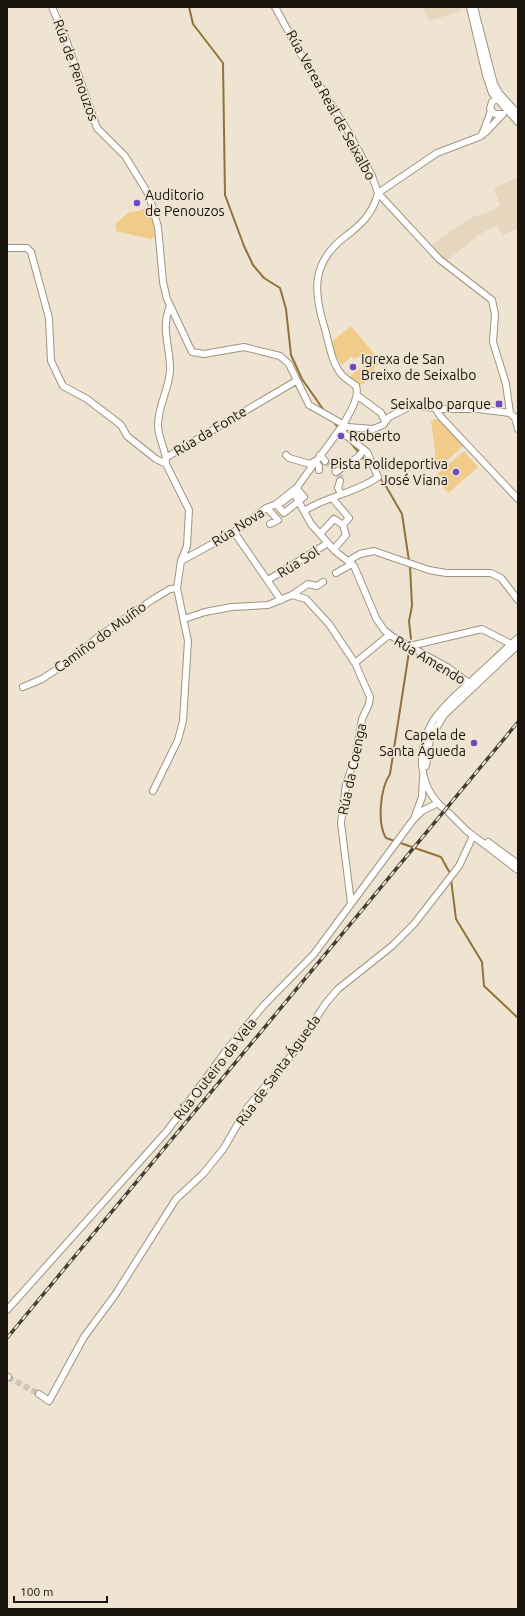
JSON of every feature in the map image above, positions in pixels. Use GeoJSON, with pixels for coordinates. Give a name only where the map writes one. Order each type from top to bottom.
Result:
{"type":"FeatureCollection","features":[{"type":"Feature","properties":{"kind":"street","name":"Rúa de Penouzos"},"geometry":{"type":"LineString","coordinates":[[52,7],[65,37],[97,128],[126,156],[150,195],[158,227],[163,282],[170,306],[192,352],[204,354],[244,347],[273,353],[280,356],[289,364],[309,405],[343,426]]}},
{"type":"Feature","properties":{"kind":"street","name":"Rúa Verea Real de Seixalbo"},"geometry":{"type":"LineString","coordinates":[[275,7],[308,67],[350,133],[368,168],[378,193],[439,259],[492,300],[495,314],[493,342],[514,416]]}},
{"type":"Feature","properties":{"kind":"street"},"geometry":{"type":"LineString","coordinates":[[470,7],[486,75],[491,108],[495,114],[505,110],[517,113]]}},
{"type":"Feature","properties":{"kind":"street"},"geometry":{"type":"LineString","coordinates":[[474,7],[498,98],[491,108],[482,135]]}},
{"type":"Feature","properties":{"kind":"street"},"geometry":{"type":"LineString","coordinates":[[486,75],[505,110],[518,122]]}},
{"type":"Feature","properties":{"kind":"street"},"geometry":{"type":"LineString","coordinates":[[496,88],[517,113]]}},
{"type":"Feature","properties":{"kind":"street"},"geometry":{"type":"LineString","coordinates":[[355,663],[389,635],[376,618],[364,587],[350,562],[328,543],[309,521],[298,501],[295,491],[315,461],[343,426],[358,396],[356,386],[343,376],[336,365],[318,306],[317,279],[321,266],[334,248],[365,221],[371,212],[378,193],[437,153],[482,135],[505,110]]}},
{"type":"Feature","properties":{"kind":"street"},"geometry":{"type":"LineString","coordinates":[[7,248],[27,248],[31,252],[49,318],[52,361],[63,386],[87,399],[121,424],[127,436],[156,459],[166,461],[160,440],[158,424],[168,387],[170,369],[165,334],[166,314],[170,306]]}},
{"type":"Feature","properties":{"kind":"street","name":"Rúa da Fonte"},"geometry":{"type":"LineString","coordinates":[[153,792],[178,740],[184,721],[188,641],[177,588],[181,561],[187,546],[189,510],[166,461],[296,381]]}},
{"type":"Feature","properties":{"kind":"street"},"geometry":{"type":"LineString","coordinates":[[358,396],[380,413],[385,421]]}},
{"type":"Feature","properties":{"kind":"street"},"geometry":{"type":"LineString","coordinates":[[343,426],[373,429],[383,425],[389,417],[413,406],[478,409],[514,416],[518,429]]}},
{"type":"Feature","properties":{"kind":"street"},"geometry":{"type":"LineString","coordinates":[[434,407],[441,417],[518,499]]}},
{"type":"Feature","properties":{"kind":"street"},"geometry":{"type":"LineString","coordinates":[[304,511],[370,483],[378,477],[367,452],[343,433],[343,426]]}},
{"type":"Feature","properties":{"kind":"street"},"geometry":{"type":"LineString","coordinates":[[336,472],[358,457],[364,450]]}},
{"type":"Feature","properties":{"kind":"street"},"geometry":{"type":"LineString","coordinates":[[286,455],[289,458],[310,464],[315,461]]}},
{"type":"Feature","properties":{"kind":"street"},"geometry":{"type":"LineString","coordinates":[[320,455],[325,461]]}},
{"type":"Feature","properties":{"kind":"street"},"geometry":{"type":"LineString","coordinates":[[315,461],[319,466],[319,470]]}},
{"type":"Feature","properties":{"kind":"street"},"geometry":{"type":"LineString","coordinates":[[340,481],[338,488],[341,494]]}},
{"type":"Feature","properties":{"kind":"street","name":"Rúa Nova"},"geometry":{"type":"LineString","coordinates":[[181,561],[234,532],[267,508],[276,504],[295,491]]}},
{"type":"Feature","properties":{"kind":"street"},"geometry":{"type":"LineString","coordinates":[[333,498],[349,518],[343,525]]}},
{"type":"Feature","properties":{"kind":"street"},"geometry":{"type":"LineString","coordinates":[[276,504],[284,513],[298,501]]}},
{"type":"Feature","properties":{"kind":"street"},"geometry":{"type":"LineString","coordinates":[[267,508],[278,520],[270,524]]}},
{"type":"Feature","properties":{"kind":"street"},"geometry":{"type":"LineString","coordinates":[[320,534],[334,519],[343,525],[346,535],[334,549]]}},
{"type":"Feature","properties":{"kind":"street"},"geometry":{"type":"LineString","coordinates":[[234,532],[281,600]]}},
{"type":"Feature","properties":{"kind":"street","name":"Rúa Sol"},"geometry":{"type":"LineString","coordinates":[[268,580],[328,543]]}},
{"type":"Feature","properties":{"kind":"street"},"geometry":{"type":"LineString","coordinates":[[336,573],[360,554],[374,551],[429,570],[446,573],[491,573],[501,578],[518,600]]}},
{"type":"Feature","properties":{"kind":"street"},"geometry":{"type":"LineString","coordinates":[[184,619],[205,612],[232,607],[260,606],[292,595],[308,584],[317,586],[323,582]]}},
{"type":"Feature","properties":{"kind":"street","name":"Camiño do Muíño"},"geometry":{"type":"LineString","coordinates":[[23,688],[49,675],[74,658],[98,637],[152,600],[170,590],[177,588]]}},
{"type":"Feature","properties":{"kind":"street","name":"Rúa da Coenga"},"geometry":{"type":"LineString","coordinates":[[292,595],[306,599],[329,624],[355,663],[370,697],[362,719],[355,759],[346,784],[341,823],[351,903]]}},
{"type":"Feature","properties":{"kind":"street"},"geometry":{"type":"LineString","coordinates":[[410,646],[482,629],[515,645]]}},
{"type":"Feature","properties":{"kind":"street","name":"Rúa Amendo"},"geometry":{"type":"LineString","coordinates":[[389,635],[448,667],[470,684]]}},
{"type":"Feature","properties":{"kind":"street"},"geometry":{"type":"LineString","coordinates":[[428,787],[426,767],[430,739],[438,724],[452,707],[509,654],[518,638]]}},
{"type":"Feature","properties":{"kind":"street"},"geometry":{"type":"LineString","coordinates":[[413,820],[421,803],[424,778],[422,757],[427,733],[440,712],[515,645]]}},
{"type":"Feature","properties":{"kind":"street"},"geometry":{"type":"LineString","coordinates":[[452,707],[458,696],[470,684],[499,660],[509,654]]}},
{"type":"Feature","properties":{"kind":"street"},"geometry":{"type":"LineString","coordinates":[[413,820],[422,811],[441,805],[428,787],[424,778]]}},
{"type":"Feature","properties":{"kind":"street"},"geometry":{"type":"LineString","coordinates":[[518,864],[451,815],[473,836],[518,870]]}},
{"type":"Feature","properties":{"kind":"street","name":"Rúa Outeiro da Vela"},"geometry":{"type":"LineString","coordinates":[[7,1310],[167,1131],[229,1048],[264,1005],[314,954],[413,820]]}},
{"type":"Feature","properties":{"kind":"street","name":"Rúa de Santa Águeda"},"geometry":{"type":"LineString","coordinates":[[39,1394],[49,1401],[84,1337],[114,1295],[176,1198],[202,1174],[224,1148],[247,1108],[291,1056],[336,992],[392,946],[418,919],[459,866],[473,836]]}},
{"type":"Feature","properties":{"kind":"shaded area"},"geometry":{"type":"Polygon","coordinates":[[[423,7],[460,7],[461,11],[429,21],[423,7]]]}},
{"type":"Feature","properties":{"kind":"shaded area"},"geometry":{"type":"Polygon","coordinates":[[[518,177],[518,228],[503,235],[497,225],[478,235],[447,261],[430,246],[470,218],[492,211],[500,205],[494,188],[518,177]]]}},
{"type":"Feature","properties":{"kind":"shaded area"},"geometry":{"type":"Polygon","coordinates":[[[149,206],[156,237],[150,239],[116,231],[116,223],[129,212],[139,211],[149,206]]]}},
{"type":"Feature","properties":{"kind":"shaded area"},"geometry":{"type":"Polygon","coordinates":[[[351,326],[376,356],[379,365],[375,366],[374,374],[370,380],[357,387],[350,376],[365,365],[360,356],[354,359],[352,356],[342,365],[338,360],[331,342],[351,326]]]}},
{"type":"Feature","properties":{"kind":"shaded area"},"geometry":{"type":"Polygon","coordinates":[[[436,419],[442,422],[463,446],[437,470],[434,467],[435,454],[431,421],[436,419]]]}},
{"type":"Feature","properties":{"kind":"shaded area","name":"Pista Polideportiva José Viana"},"geometry":{"type":"Polygon","coordinates":[[[464,451],[478,467],[448,493],[434,477],[464,451]]]}},
{"type":"Feature","properties":{"kind":"waterway"},"geometry":{"type":"LineString","coordinates":[[189,7],[193,24],[223,63],[225,195],[244,246],[253,265],[264,278],[280,288],[286,309],[291,355],[302,379],[325,412]]}},
{"type":"Feature","properties":{"kind":"waterway"},"geometry":{"type":"LineString","coordinates":[[333,421],[339,429]]}},
{"type":"Feature","properties":{"kind":"waterway"},"geometry":{"type":"LineString","coordinates":[[351,443],[372,469]]}},
{"type":"Feature","properties":{"kind":"waterway"},"geometry":{"type":"LineString","coordinates":[[379,477],[402,514],[409,561]]}},
{"type":"Feature","properties":{"kind":"waterway"},"geometry":{"type":"LineString","coordinates":[[410,566],[412,606],[409,621],[411,639],[390,774],[382,797],[381,824],[386,838],[441,857],[451,875]]}},
{"type":"Feature","properties":{"kind":"waterway"},"geometry":{"type":"LineString","coordinates":[[451,879],[456,919],[482,962],[484,986],[518,1018]]}},
{"type":"Feature","properties":{"kind":"tunnel"},"geometry":{"type":"LineString","coordinates":[[325,461],[340,476],[340,481]]}},
{"type":"Feature","properties":{"kind":"tunnel"},"geometry":{"type":"LineString","coordinates":[[8,1377],[39,1394]]}},
{"type":"Feature","properties":{"kind":"railway"},"geometry":{"type":"LineString","coordinates":[[7,1338],[518,722]]}},
{"type":"Feature","properties":{"kind":"place","name":"Auditorio de Penouzos"},"geometry":{"type":"Point","coordinates":[137,203]}},
{"type":"Feature","properties":{"kind":"place","name":"Igrexa de San Breixo de Seixalbo"},"geometry":{"type":"Point","coordinates":[353,367]}},
{"type":"Feature","properties":{"kind":"place","name":"Seixalbo parque"},"geometry":{"type":"Point","coordinates":[499,404]}},
{"type":"Feature","properties":{"kind":"place","name":"Roberto"},"geometry":{"type":"Point","coordinates":[341,436]}},
{"type":"Feature","properties":{"kind":"place","name":"Pista Polideportiva José Viana"},"geometry":{"type":"Point","coordinates":[456,472]}},
{"type":"Feature","properties":{"kind":"place","name":"Capela de Santa Águeda"},"geometry":{"type":"Point","coordinates":[474,743]}}]}
